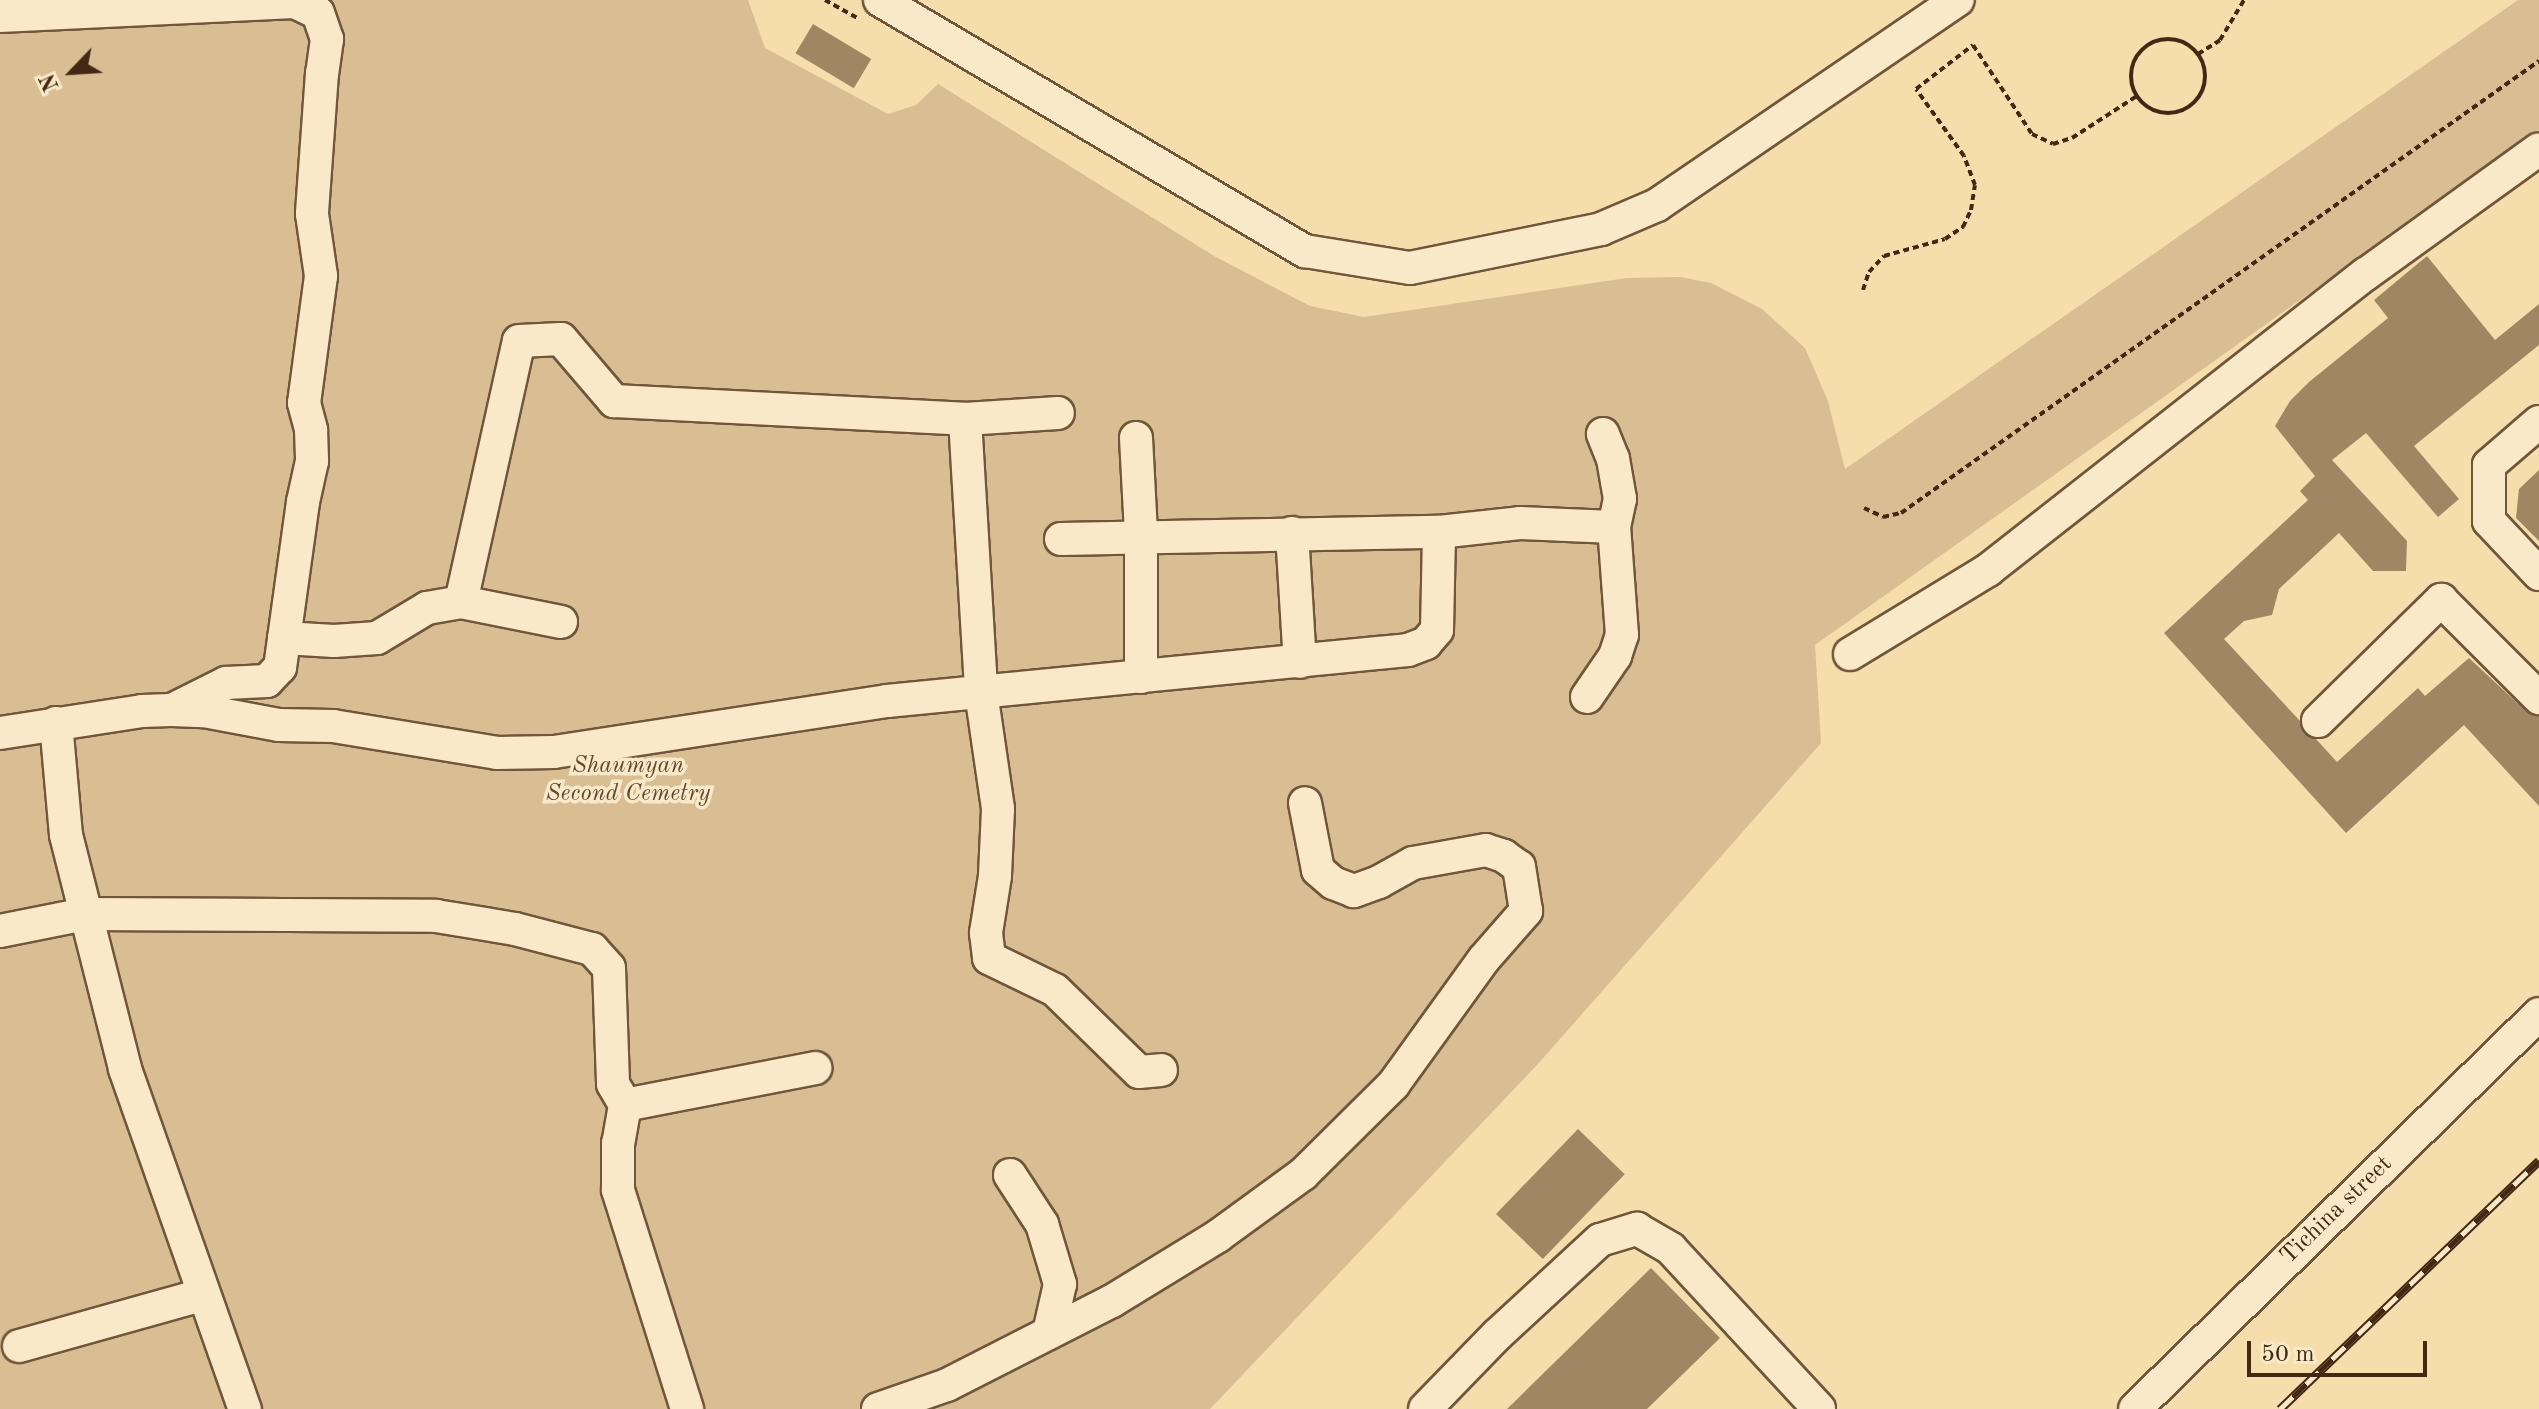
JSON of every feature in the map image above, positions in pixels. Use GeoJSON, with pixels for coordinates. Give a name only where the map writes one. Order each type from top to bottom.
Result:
{"type":"FeatureCollection","features":[{"type":"Feature","properties":{"kind":"street"},"geometry":{"type":"LineString","coordinates":[[880,0],[1305,251],[1410,268],[1601,229],[1657,205],[1958,0]]}},
{"type":"Feature","properties":{"kind":"street"},"geometry":{"type":"LineString","coordinates":[[0,16],[295,2],[318,13],[327,39],[312,214],[321,276],[304,403],[311,430],[312,461],[280,667],[267,681],[226,683],[171,710]]}},
{"type":"Feature","properties":{"kind":"street"},"geometry":{"type":"LineString","coordinates":[[1850,654],[1988,570],[2366,274],[2539,149]]}},
{"type":"Feature","properties":{"kind":"street"},"geometry":{"type":"LineString","coordinates":[[461,602],[519,341],[561,339],[614,401],[965,419],[1058,413]]}},
{"type":"Feature","properties":{"kind":"street"},"geometry":{"type":"LineString","coordinates":[[965,419],[981,692],[998,809],[995,876],[986,933],[989,958],[1055,990],[1139,1072],[1161,1070]]}},
{"type":"Feature","properties":{"kind":"street"},"geometry":{"type":"LineString","coordinates":[[2539,422],[2489,465],[2489,521],[2539,574]]}},
{"type":"Feature","properties":{"kind":"street"},"geometry":{"type":"LineString","coordinates":[[1587,697],[1615,656],[1622,635],[1614,527],[1620,499],[1613,459],[1603,434]]}},
{"type":"Feature","properties":{"kind":"street"},"geometry":{"type":"LineString","coordinates":[[1136,438],[1141,535],[1141,677]]}},
{"type":"Feature","properties":{"kind":"street"},"geometry":{"type":"LineString","coordinates":[[1061,539],[1141,535],[1439,532],[1520,523],[1614,527]]}},
{"type":"Feature","properties":{"kind":"street"},"geometry":{"type":"LineString","coordinates":[[0,733],[56,723],[171,710],[204,711],[279,725],[333,726],[497,753],[554,752],[887,701],[1408,650],[1426,643],[1437,630],[1439,532]]}},
{"type":"Feature","properties":{"kind":"street"},"geometry":{"type":"LineString","coordinates":[[1292,533],[1300,662]]}},
{"type":"Feature","properties":{"kind":"street"},"geometry":{"type":"LineString","coordinates":[[2318,721],[2441,600],[2539,698]]}},
{"type":"Feature","properties":{"kind":"street"},"geometry":{"type":"LineString","coordinates":[[284,638],[334,641],[377,638],[427,608],[461,602],[561,622]]}},
{"type":"Feature","properties":{"kind":"street"},"geometry":{"type":"LineString","coordinates":[[56,723],[66,835],[125,1069],[202,1295],[245,1409]]}},
{"type":"Feature","properties":{"kind":"street"},"geometry":{"type":"LineString","coordinates":[[878,1409],[952,1397],[1049,1333],[1112,1301],[1205,1244],[1303,1174],[1393,1085],[1476,970],[1526,911],[1519,867],[1486,850],[1413,863],[1379,882],[1354,891],[1333,883],[1318,870],[1305,803]]}},
{"type":"Feature","properties":{"kind":"street"},"geometry":{"type":"LineString","coordinates":[[0,931],[85,914],[436,916],[515,929],[592,949],[609,968],[613,1084],[625,1105],[618,1143],[618,1190],[687,1409]]}},
{"type":"Feature","properties":{"kind":"street","name":"Tichina street"},"geometry":{"type":"LineString","coordinates":[[2135,1409],[2539,1014]]}},
{"type":"Feature","properties":{"kind":"street"},"geometry":{"type":"LineString","coordinates":[[625,1105],[815,1068]]}},
{"type":"Feature","properties":{"kind":"street"},"geometry":{"type":"LineString","coordinates":[[1010,1175],[1042,1224],[1060,1284],[1049,1333]]}},
{"type":"Feature","properties":{"kind":"street"},"geometry":{"type":"LineString","coordinates":[[1425,1409],[1497,1335],[1600,1240],[1637,1229],[1671,1249],[1819,1409]]}},
{"type":"Feature","properties":{"kind":"street"},"geometry":{"type":"LineString","coordinates":[[19,1346],[202,1295]]}},
{"type":"Feature","properties":{"kind":"path"},"geometry":{"type":"LineString","coordinates":[[2198,54],[2220,40],[2244,0]]}},
{"type":"Feature","properties":{"kind":"path"},"geometry":{"type":"LineString","coordinates":[[2178,40],[2198,54],[2204,65],[2203,88],[2189,107],[2178,112],[2155,111],[2137,96],[2132,84],[2135,59],[2153,42],[2178,40]]}},
{"type":"Feature","properties":{"kind":"path"},"geometry":{"type":"LineString","coordinates":[[1863,290],[1869,272],[1884,256],[1945,239],[1963,227],[1971,210],[1975,185],[1964,156],[1916,89],[1973,45],[2032,134],[2053,144],[2072,138],[2137,96]]}},
{"type":"Feature","properties":{"kind":"path"},"geometry":{"type":"LineString","coordinates":[[1864,508],[1883,517],[1901,513],[2539,61]]}},
{"type":"Feature","properties":{"kind":"green space","name":"Shaumyan Second Cemetry"},"geometry":{"type":"Polygon","coordinates":[[[0,0],[748,0],[765,48],[888,114],[916,105],[938,84],[1214,256],[1310,306],[1364,317],[1627,278],[1680,277],[1711,283],[1762,309],[1805,348],[1828,401],[1845,469],[2518,0],[2539,0],[2539,130],[1815,645],[1821,743],[1537,1065],[1210,1409],[0,1409],[0,0]]]}},
{"type":"Feature","properties":{"kind":"building"},"geometry":{"type":"Polygon","coordinates":[[[813,24],[871,59],[854,88],[795,53],[813,24]]]}},
{"type":"Feature","properties":{"kind":"building"},"geometry":{"type":"Polygon","coordinates":[[[2427,256],[2495,340],[2539,304],[2539,345],[2414,446],[2459,499],[2438,517],[2366,433],[2332,460],[2407,541],[2406,571],[2373,571],[2339,533],[2279,589],[2272,615],[2244,621],[2224,639],[2300,721],[2304,734],[2316,739],[2337,762],[2418,688],[2425,696],[2469,658],[2526,711],[2539,716],[2539,806],[2464,725],[2346,833],[2164,633],[2308,500],[2300,491],[2315,476],[2275,426],[2290,401],[2309,382],[2388,318],[2374,300],[2427,256]]]}},
{"type":"Feature","properties":{"kind":"building"},"geometry":{"type":"Polygon","coordinates":[[[2539,470],[2539,541],[2516,518],[2519,489],[2539,470]]]}},
{"type":"Feature","properties":{"kind":"building"},"geometry":{"type":"Polygon","coordinates":[[[1578,1129],[1625,1174],[1543,1259],[1496,1214],[1578,1129]]]}},
{"type":"Feature","properties":{"kind":"building"},"geometry":{"type":"Polygon","coordinates":[[[1651,1268],[1720,1338],[1647,1409],[1507,1409],[1651,1268]]]}},
{"type":"Feature","properties":{"kind":"railway"},"geometry":{"type":"LineString","coordinates":[[2280,1409],[2539,1161]]}}]}
